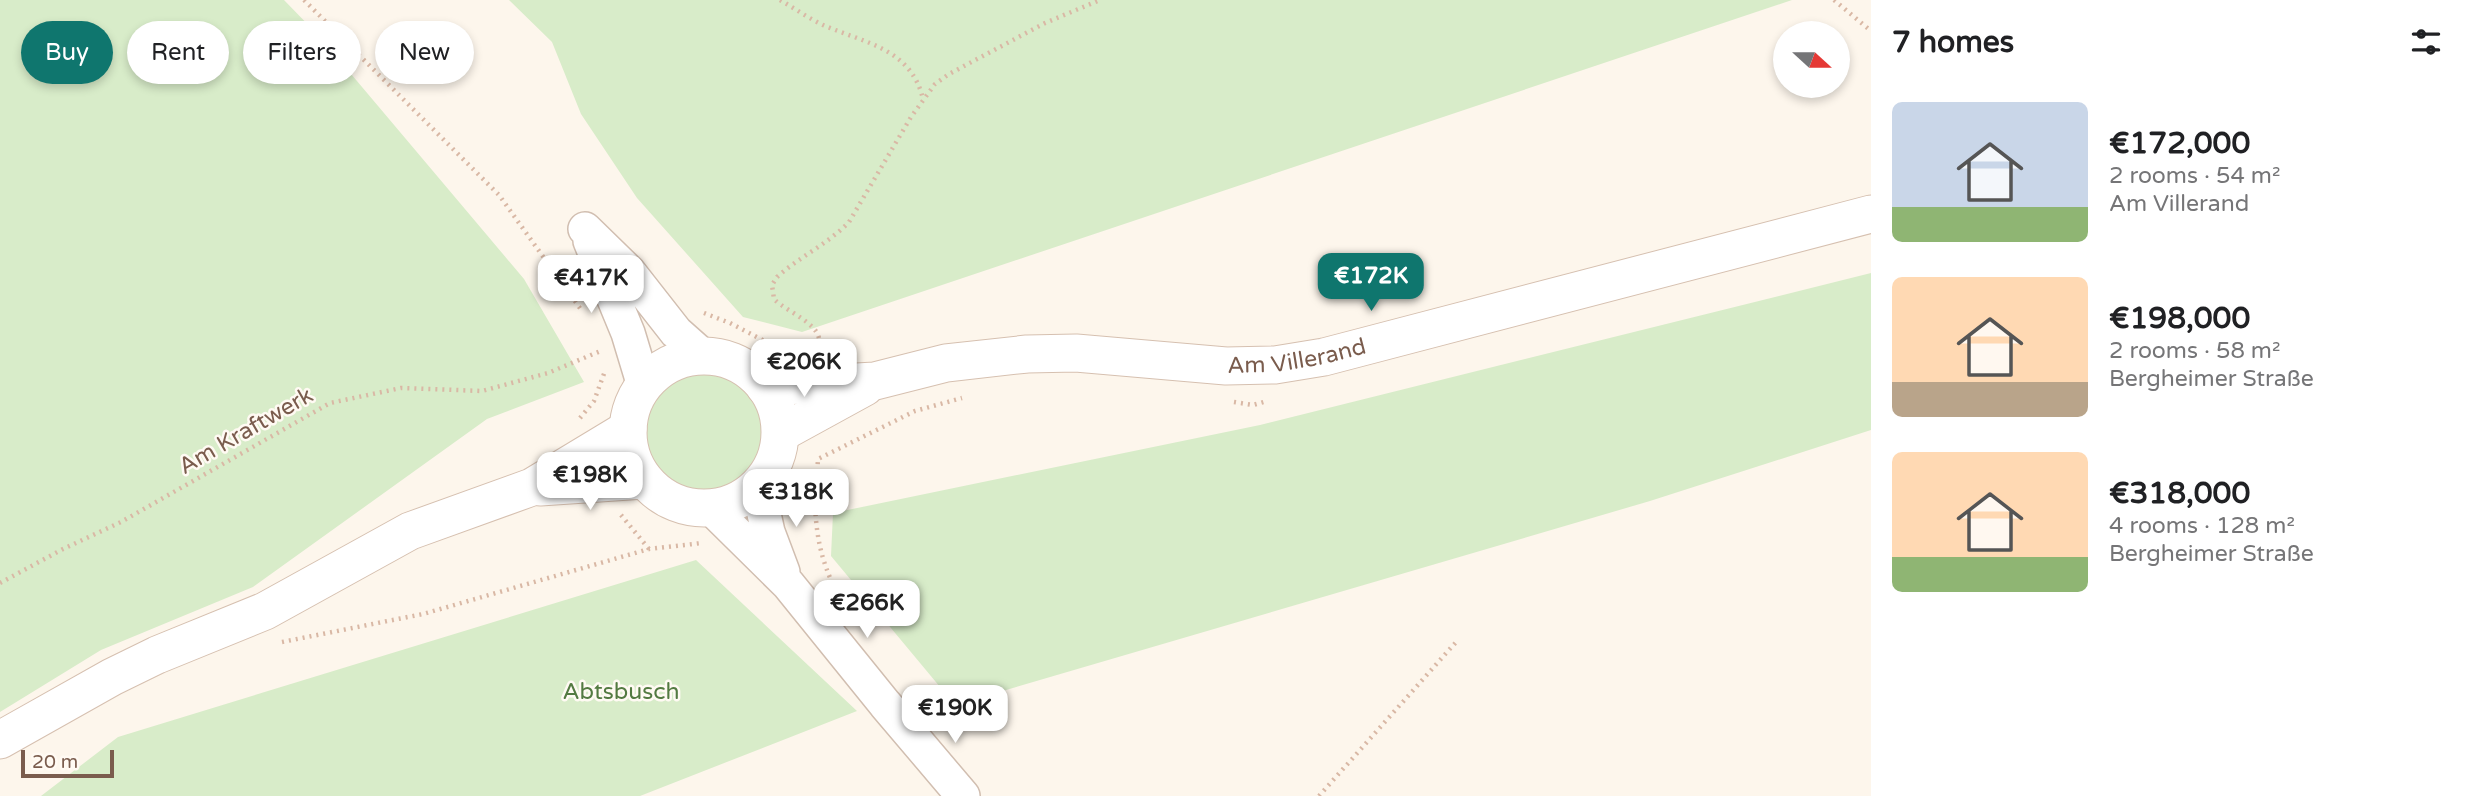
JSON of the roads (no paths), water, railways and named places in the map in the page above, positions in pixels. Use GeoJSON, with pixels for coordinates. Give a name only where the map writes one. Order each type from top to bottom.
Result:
{"type":"FeatureCollection","features":[{"type":"Feature","properties":{"kind":"main road","name":"Am Villerand"},"geometry":{"type":"LineString","coordinates":[[781,433],[829,404],[875,382],[946,363],[1027,354],[1076,353],[1226,366],[1275,365],[1324,356],[1871,214]]}},
{"type":"Feature","properties":{"kind":"main road"},"geometry":{"type":"LineString","coordinates":[[703,356],[727,359],[748,370],[765,387],[776,407],[781,433],[775,461],[758,487],[736,502],[712,509],[687,507],[663,497],[644,480],[629,447],[628,429],[635,400],[644,386],[656,373],[674,362],[703,356]]}},
{"type":"Feature","properties":{"kind":"main road","name":"Am Villerand"},"geometry":{"type":"LineString","coordinates":[[765,387],[875,382]]}},
{"type":"Feature","properties":{"kind":"main road"},"geometry":{"type":"LineString","coordinates":[[0,740],[157,655],[265,611],[410,531],[533,487],[628,429]]}},
{"type":"Feature","properties":{"kind":"main road"},"geometry":{"type":"LineString","coordinates":[[533,487],[644,480]]}},
{"type":"Feature","properties":{"kind":"street"},"geometry":{"type":"LineString","coordinates":[[644,386],[628,333],[584,229],[629,272],[676,332],[703,356]]}},
{"type":"Feature","properties":{"kind":"street"},"geometry":{"type":"LineString","coordinates":[[755,535],[758,487]]}},
{"type":"Feature","properties":{"kind":"street"},"geometry":{"type":"LineString","coordinates":[[712,509],[755,535],[788,584],[963,796]]}},
{"type":"Feature","properties":{"kind":"park label","name":"Abtsbusch"},"geometry":{"type":"Point","coordinates":[621,692]}}]}
